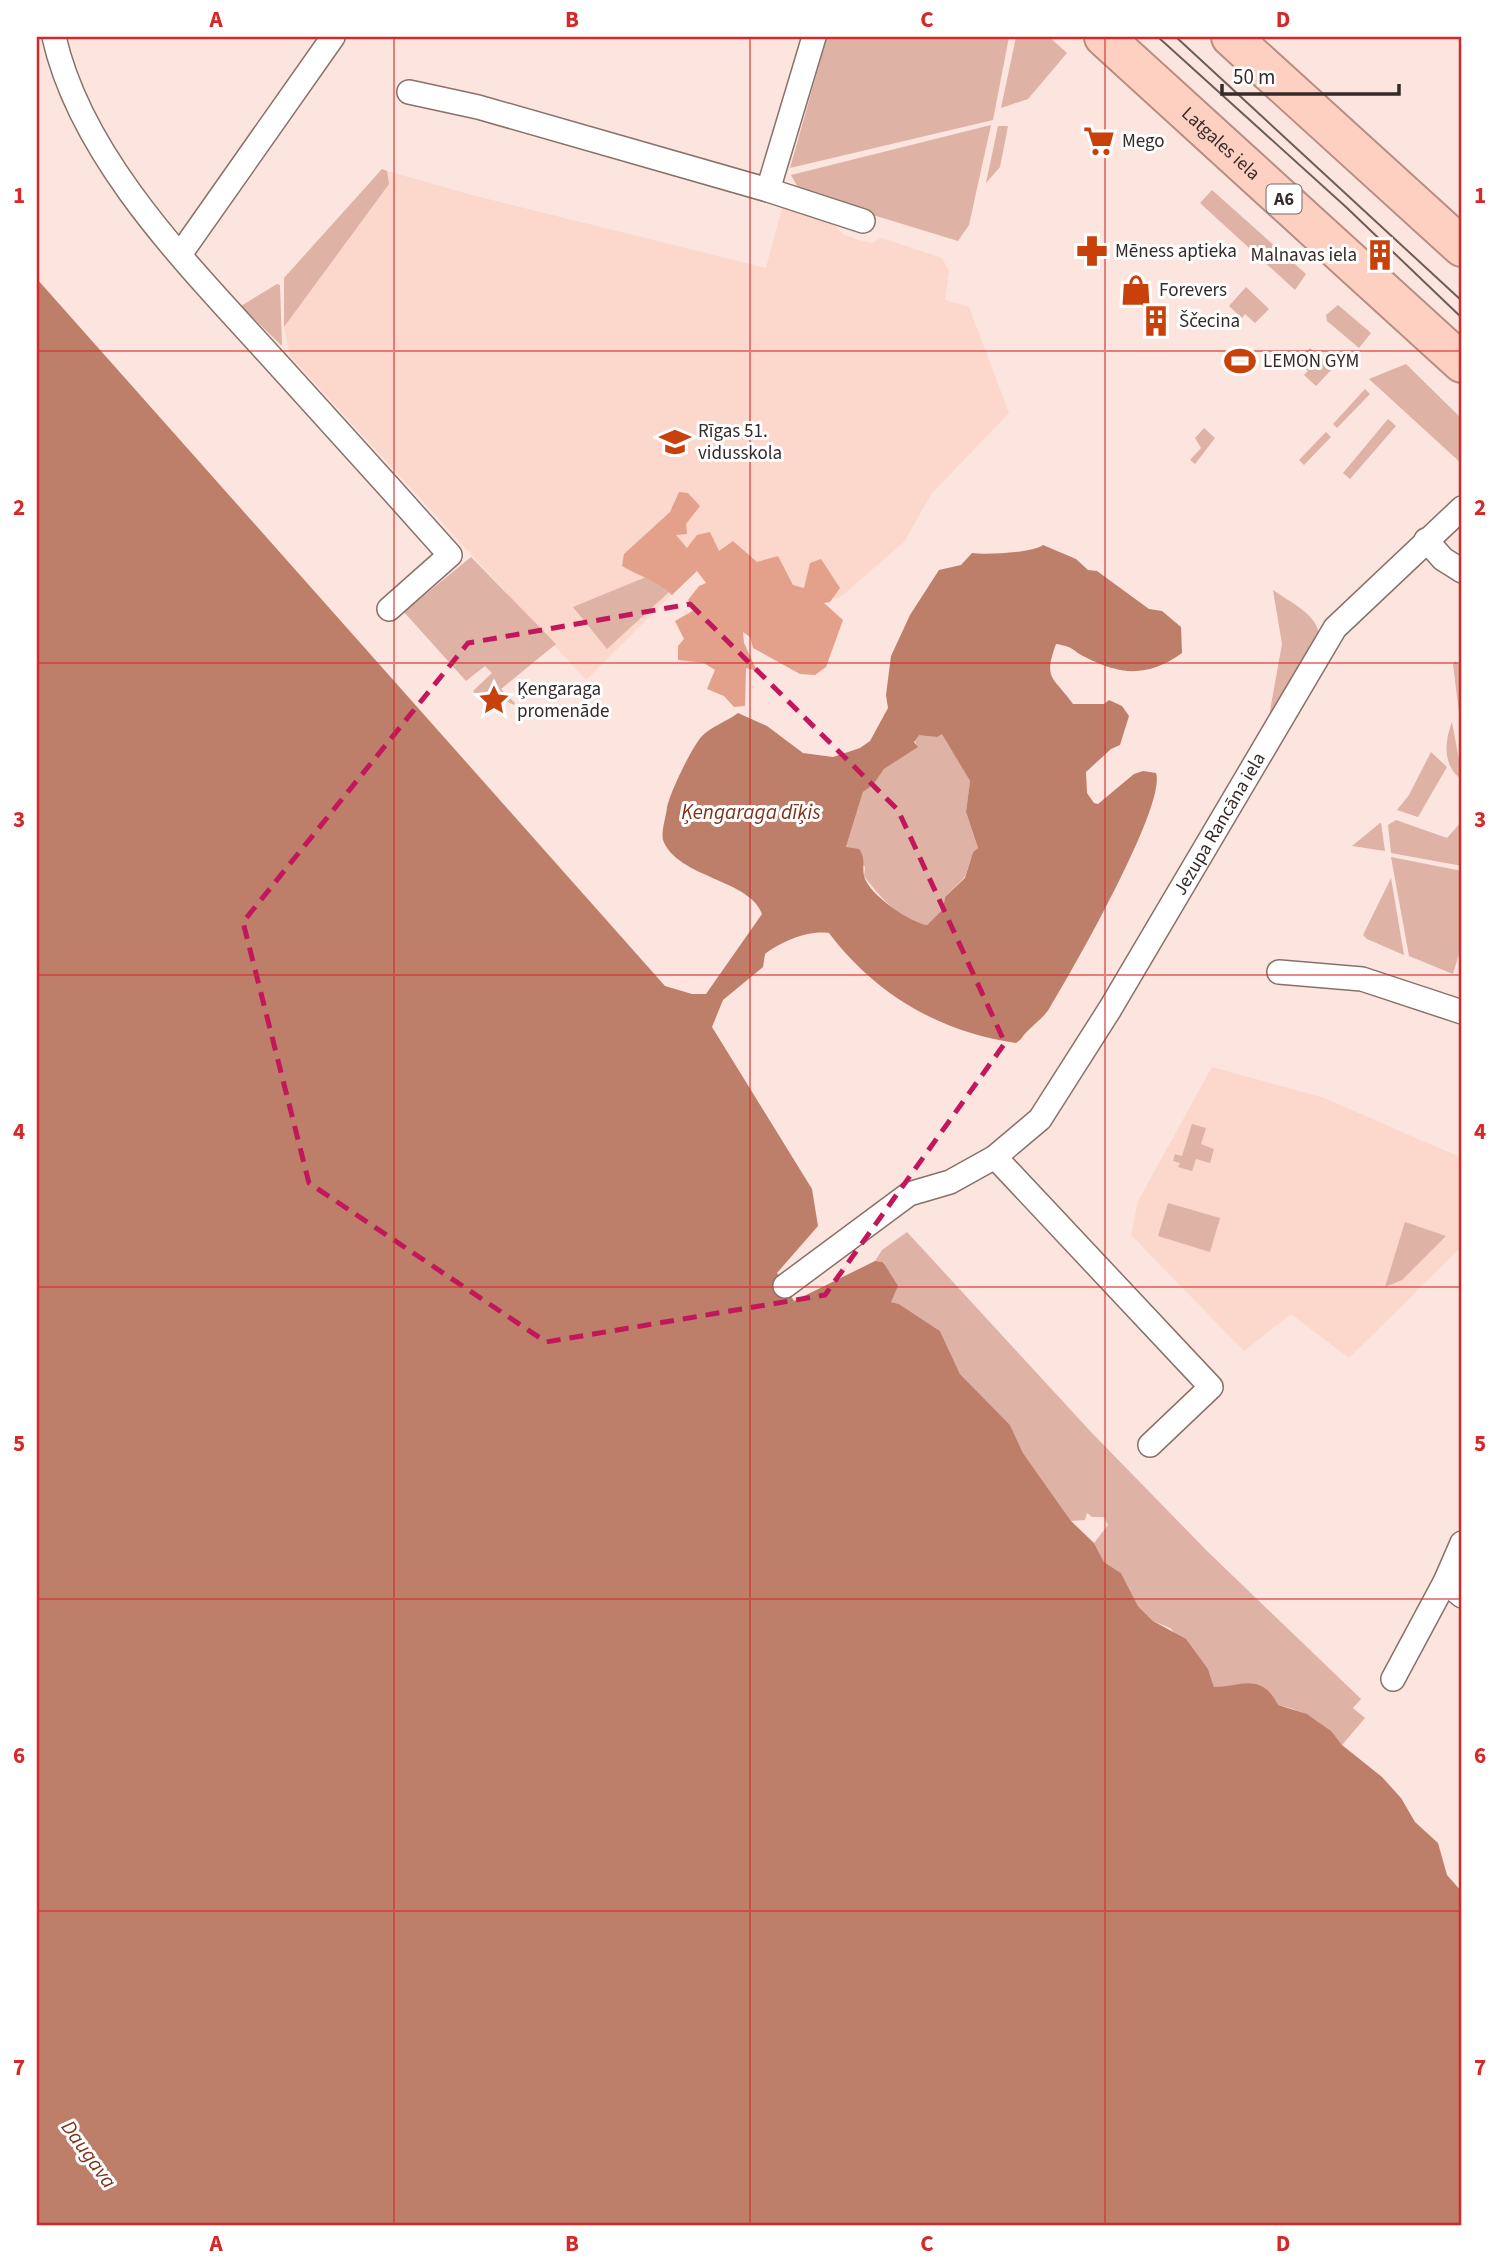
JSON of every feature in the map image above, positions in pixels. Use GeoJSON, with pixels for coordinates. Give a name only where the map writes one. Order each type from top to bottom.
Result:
{"type":"FeatureCollection","features":[{"type":"Feature","properties":{"kind":"highway","name":"Latgales iela"},"geometry":{"type":"LineString","coordinates":[[1104,37],[1462,363]]}},
{"type":"Feature","properties":{"kind":"highway"},"geometry":{"type":"LineString","coordinates":[[1231,37],[1462,247]]}},
{"type":"Feature","properties":{"kind":"street"},"geometry":{"type":"LineString","coordinates":[[54,37],[62,72],[124,188],[450,555],[389,609]]}},
{"type":"Feature","properties":{"kind":"street"},"geometry":{"type":"LineString","coordinates":[[181,253],[333,37]]}},
{"type":"Feature","properties":{"kind":"street"},"geometry":{"type":"LineString","coordinates":[[768,190],[814,37]]}},
{"type":"Feature","properties":{"kind":"street"},"geometry":{"type":"LineString","coordinates":[[409,92],[478,107],[768,190],[863,221]]}},
{"type":"Feature","properties":{"kind":"street","name":"Jezupa Rancāna iela"},"geometry":{"type":"LineString","coordinates":[[785,1286],[909,1194],[950,1182],[995,1157],[1040,1119],[1066,1082],[1335,628],[1462,508]]}},
{"type":"Feature","properties":{"kind":"street"},"geometry":{"type":"LineString","coordinates":[[1426,540],[1443,559],[1462,571]]}},
{"type":"Feature","properties":{"kind":"street"},"geometry":{"type":"LineString","coordinates":[[1279,972],[1362,979],[1462,1012]]}},
{"type":"Feature","properties":{"kind":"street"},"geometry":{"type":"LineString","coordinates":[[995,1157],[1211,1387],[1150,1445]]}},
{"type":"Feature","properties":{"kind":"street"},"geometry":{"type":"LineString","coordinates":[[1393,1679],[1454,1589],[1462,1543]]}},
{"type":"Feature","properties":{"kind":"highlighted area"},"geometry":{"type":"Polygon","coordinates":[[[690,604],[898,810],[1005,1043],[825,1295],[546,1342],[309,1183],[243,922],[468,643],[690,604]]]}},
{"type":"Feature","properties":{"kind":"shaded area"},"geometry":{"type":"Polygon","coordinates":[[[827,37],[1009,37],[993,120],[790,168],[827,37]]]}},
{"type":"Feature","properties":{"kind":"shaded area"},"geometry":{"type":"Polygon","coordinates":[[[1016,37],[1049,37],[1067,53],[1028,99],[1001,108],[1016,37]]]}},
{"type":"Feature","properties":{"kind":"shaded area"},"geometry":{"type":"Polygon","coordinates":[[[991,125],[969,225],[958,241],[801,193],[791,175],[991,125]]]}},
{"type":"Feature","properties":{"kind":"shaded area"},"geometry":{"type":"Polygon","coordinates":[[[998,126],[1008,126],[1000,167],[986,183],[998,126]]]}},
{"type":"Feature","properties":{"kind":"shaded area"},"geometry":{"type":"Polygon","coordinates":[[[382,169],[387,171],[389,184],[284,327],[284,278],[382,169]]]}},
{"type":"Feature","properties":{"kind":"shaded area","name":"Rīgas 51. vidusskola"},"geometry":{"type":"Polygon","coordinates":[[[387,171],[472,195],[766,268],[783,204],[830,221],[844,235],[858,240],[871,243],[881,238],[942,258],[949,271],[945,300],[969,307],[1009,413],[932,493],[904,542],[838,599],[696,570],[586,680],[290,356],[284,327],[388,184],[387,171]]]}},
{"type":"Feature","properties":{"kind":"shaded area"},"geometry":{"type":"Polygon","coordinates":[[[1212,190],[1306,274],[1295,290],[1200,203],[1212,190]]]}},
{"type":"Feature","properties":{"kind":"shaded area"},"geometry":{"type":"Polygon","coordinates":[[[277,284],[280,285],[282,346],[241,306],[277,284]]]}},
{"type":"Feature","properties":{"kind":"shaded area"},"geometry":{"type":"Polygon","coordinates":[[[1246,287],[1269,309],[1255,323],[1245,314],[1242,318],[1229,306],[1246,287]]]}},
{"type":"Feature","properties":{"kind":"shaded area"},"geometry":{"type":"Polygon","coordinates":[[[1338,305],[1371,333],[1359,348],[1327,321],[1326,315],[1338,305]]]}},
{"type":"Feature","properties":{"kind":"shaded area"},"geometry":{"type":"Polygon","coordinates":[[[1310,348],[1333,368],[1316,386],[1304,375],[1308,371],[1297,361],[1310,348]]]}},
{"type":"Feature","properties":{"kind":"shaded area"},"geometry":{"type":"Polygon","coordinates":[[[1406,364],[1462,419],[1462,464],[1369,379],[1406,364]]]}},
{"type":"Feature","properties":{"kind":"shaded area"},"geometry":{"type":"Polygon","coordinates":[[[1365,389],[1370,394],[1337,428],[1333,424],[1365,389]]]}},
{"type":"Feature","properties":{"kind":"shaded area"},"geometry":{"type":"Polygon","coordinates":[[[1388,419],[1396,426],[1350,479],[1343,473],[1388,419]]]}},
{"type":"Feature","properties":{"kind":"shaded area"},"geometry":{"type":"Polygon","coordinates":[[[1204,428],[1215,438],[1195,464],[1190,460],[1201,448],[1195,438],[1204,428]]]}},
{"type":"Feature","properties":{"kind":"shaded area"},"geometry":{"type":"Polygon","coordinates":[[[1326,432],[1331,437],[1304,465],[1299,460],[1326,432]]]}},
{"type":"Feature","properties":{"kind":"shaded area"},"geometry":{"type":"Polygon","coordinates":[[[679,492],[688,493],[700,506],[686,524],[687,534],[676,535],[687,548],[697,535],[710,532],[719,551],[733,541],[757,562],[778,556],[793,585],[804,588],[810,563],[821,559],[840,588],[830,602],[824,603],[843,620],[826,667],[815,675],[800,674],[753,648],[750,637],[743,632],[744,643],[757,671],[746,668],[745,706],[734,707],[724,696],[707,689],[715,670],[704,663],[678,660],[678,646],[684,639],[675,621],[696,609],[688,600],[699,586],[706,583],[697,571],[672,595],[654,582],[622,566],[624,554],[670,512],[679,492]]]}},
{"type":"Feature","properties":{"kind":"shaded area"},"geometry":{"type":"Polygon","coordinates":[[[471,557],[556,644],[501,689],[514,705],[494,695],[482,702],[473,691],[492,673],[485,666],[466,681],[404,612],[471,557]]]}},
{"type":"Feature","properties":{"kind":"shaded area"},"geometry":{"type":"Polygon","coordinates":[[[651,575],[669,592],[607,649],[573,607],[651,575]]]}},
{"type":"Feature","properties":{"kind":"shaded area"},"geometry":{"type":"Polygon","coordinates":[[[1273,590],[1308,615],[1318,628],[1319,636],[1268,722],[1282,644],[1273,590]]]}},
{"type":"Feature","properties":{"kind":"shaded area"},"geometry":{"type":"Polygon","coordinates":[[[1455,661],[1462,668],[1462,737],[1453,664],[1455,661]]]}},
{"type":"Feature","properties":{"kind":"shaded area"},"geometry":{"type":"Polygon","coordinates":[[[1452,722],[1461,779],[1448,761],[1447,745],[1452,722]]]}},
{"type":"Feature","properties":{"kind":"shaded area"},"geometry":{"type":"Polygon","coordinates":[[[942,733],[970,781],[966,812],[978,848],[973,852],[965,877],[945,897],[943,909],[927,925],[908,919],[884,900],[864,876],[865,867],[846,847],[863,792],[873,785],[884,769],[917,747],[914,738],[919,734],[937,737],[942,733]]]}},
{"type":"Feature","properties":{"kind":"shaded area"},"geometry":{"type":"Polygon","coordinates":[[[1431,752],[1447,767],[1418,817],[1397,810],[1409,795],[1431,752]]]}},
{"type":"Feature","properties":{"kind":"shaded area"},"geometry":{"type":"Polygon","coordinates":[[[1396,820],[1447,838],[1462,821],[1462,866],[1391,853],[1388,825],[1396,820]]]}},
{"type":"Feature","properties":{"kind":"shaded area"},"geometry":{"type":"Polygon","coordinates":[[[1380,823],[1385,851],[1352,846],[1380,823]]]}},
{"type":"Feature","properties":{"kind":"shaded area"},"geometry":{"type":"Polygon","coordinates":[[[1391,857],[1462,871],[1462,944],[1453,974],[1409,956],[1391,857]]]}},
{"type":"Feature","properties":{"kind":"shaded area"},"geometry":{"type":"Polygon","coordinates":[[[1391,878],[1404,955],[1363,935],[1391,878]]]}},
{"type":"Feature","properties":{"kind":"shaded area"},"geometry":{"type":"Polygon","coordinates":[[[1212,1067],[1324,1098],[1462,1158],[1462,1246],[1349,1358],[1291,1314],[1244,1351],[1131,1235],[1138,1201],[1212,1067]]]}},
{"type":"Feature","properties":{"kind":"shaded area"},"geometry":{"type":"Polygon","coordinates":[[[1192,1124],[1206,1128],[1201,1144],[1214,1149],[1210,1163],[1196,1159],[1192,1171],[1178,1167],[1180,1163],[1173,1161],[1175,1154],[1182,1156],[1192,1124]]]}},
{"type":"Feature","properties":{"kind":"shaded area"},"geometry":{"type":"Polygon","coordinates":[[[1168,1203],[1220,1218],[1210,1252],[1158,1236],[1168,1203]]]}},
{"type":"Feature","properties":{"kind":"shaded area"},"geometry":{"type":"Polygon","coordinates":[[[1405,1222],[1446,1236],[1402,1280],[1385,1287],[1405,1222]]]}},
{"type":"Feature","properties":{"kind":"shaded area"},"geometry":{"type":"Polygon","coordinates":[[[907,1232],[1091,1432],[1207,1551],[1361,1699],[1353,1708],[1365,1718],[1342,1745],[1314,1719],[1297,1710],[1277,1705],[1271,1694],[1257,1684],[1214,1687],[1208,1669],[1170,1628],[1153,1621],[1138,1606],[1121,1573],[1104,1562],[1094,1543],[1108,1525],[1104,1517],[1092,1517],[1087,1513],[1085,1520],[1071,1521],[1023,1453],[1010,1425],[960,1374],[940,1331],[899,1304],[891,1302],[884,1262],[875,1261],[882,1250],[907,1232]]]}},
{"type":"Feature","properties":{"kind":"water"},"geometry":{"type":"Polygon","coordinates":[[[37,279],[665,986],[692,994],[706,994],[762,914],[755,902],[743,893],[683,863],[671,853],[663,840],[672,792],[693,749],[706,733],[738,713],[767,726],[803,753],[833,757],[860,748],[870,741],[888,708],[886,695],[891,656],[910,615],[939,570],[961,565],[972,553],[1020,552],[1043,545],[1076,559],[1088,570],[1097,571],[1149,609],[1162,611],[1181,627],[1182,653],[1157,667],[1122,670],[1098,663],[1070,648],[1056,644],[1052,656],[1052,677],[1073,704],[1104,704],[1109,700],[1122,706],[1129,716],[1120,745],[1111,749],[1086,772],[1087,793],[1094,803],[1098,804],[1134,774],[1143,771],[1156,773],[1155,791],[1133,852],[1077,961],[1049,1009],[1021,1039],[1016,1043],[988,1038],[936,1020],[912,1007],[867,975],[829,933],[796,937],[765,954],[763,967],[723,1000],[712,1027],[812,1189],[818,1226],[777,1273],[794,1301],[875,1261],[883,1262],[898,1286],[891,1302],[899,1304],[940,1331],[960,1374],[1010,1425],[1023,1453],[1071,1521],[1094,1543],[1104,1562],[1121,1573],[1138,1606],[1153,1621],[1186,1639],[1208,1669],[1214,1687],[1257,1684],[1271,1694],[1278,1705],[1307,1714],[1331,1731],[1342,1745],[1382,1777],[1401,1798],[1415,1822],[1438,1843],[1447,1875],[1462,1892],[1462,2225],[37,2225],[37,279]],[[942,734],[937,737],[919,735],[914,742],[918,747],[884,769],[873,785],[863,792],[846,847],[859,849],[861,852],[864,876],[874,891],[901,914],[920,923],[927,925],[943,909],[945,897],[965,878],[973,852],[978,848],[966,812],[970,781],[942,734]]]}},
{"type":"Feature","properties":{"kind":"tram line"},"geometry":{"type":"LineString","coordinates":[[1158,37],[1346,207],[1462,318]]}},
{"type":"Feature","properties":{"kind":"tram line"},"geometry":{"type":"LineString","coordinates":[[1176,37],[1462,301]]}},
{"type":"Feature","properties":{"kind":"place","name":"Mego"},"geometry":{"type":"Point","coordinates":[1099,141]}},
{"type":"Feature","properties":{"kind":"place","name":"Mēness aptieka"},"geometry":{"type":"Point","coordinates":[1092,251]}},
{"type":"Feature","properties":{"kind":"place","name":"Malnavas iela"},"geometry":{"type":"Point","coordinates":[1380,255]}},
{"type":"Feature","properties":{"kind":"place","name":"Forevers"},"geometry":{"type":"Point","coordinates":[1136,290]}},
{"type":"Feature","properties":{"kind":"place","name":"Ščecina"},"geometry":{"type":"Point","coordinates":[1156,321]}},
{"type":"Feature","properties":{"kind":"place","name":"LEMON GYM"},"geometry":{"type":"Point","coordinates":[1240,361]}},
{"type":"Feature","properties":{"kind":"place","name":"Rīgas 51. vidusskola"},"geometry":{"type":"Point","coordinates":[675,442]}},
{"type":"Feature","properties":{"kind":"place","name":"Ķengaraga promenāde"},"geometry":{"type":"Point","coordinates":[494,700]}},
{"type":"Feature","properties":{"kind":"water label","name":"Ķengaraga dīķis"},"geometry":{"type":"Point","coordinates":[751,812]}},
{"type":"Feature","properties":{"kind":"water label","name":"Daugava"},"geometry":{"type":"Point","coordinates":[89,2154]}}]}
